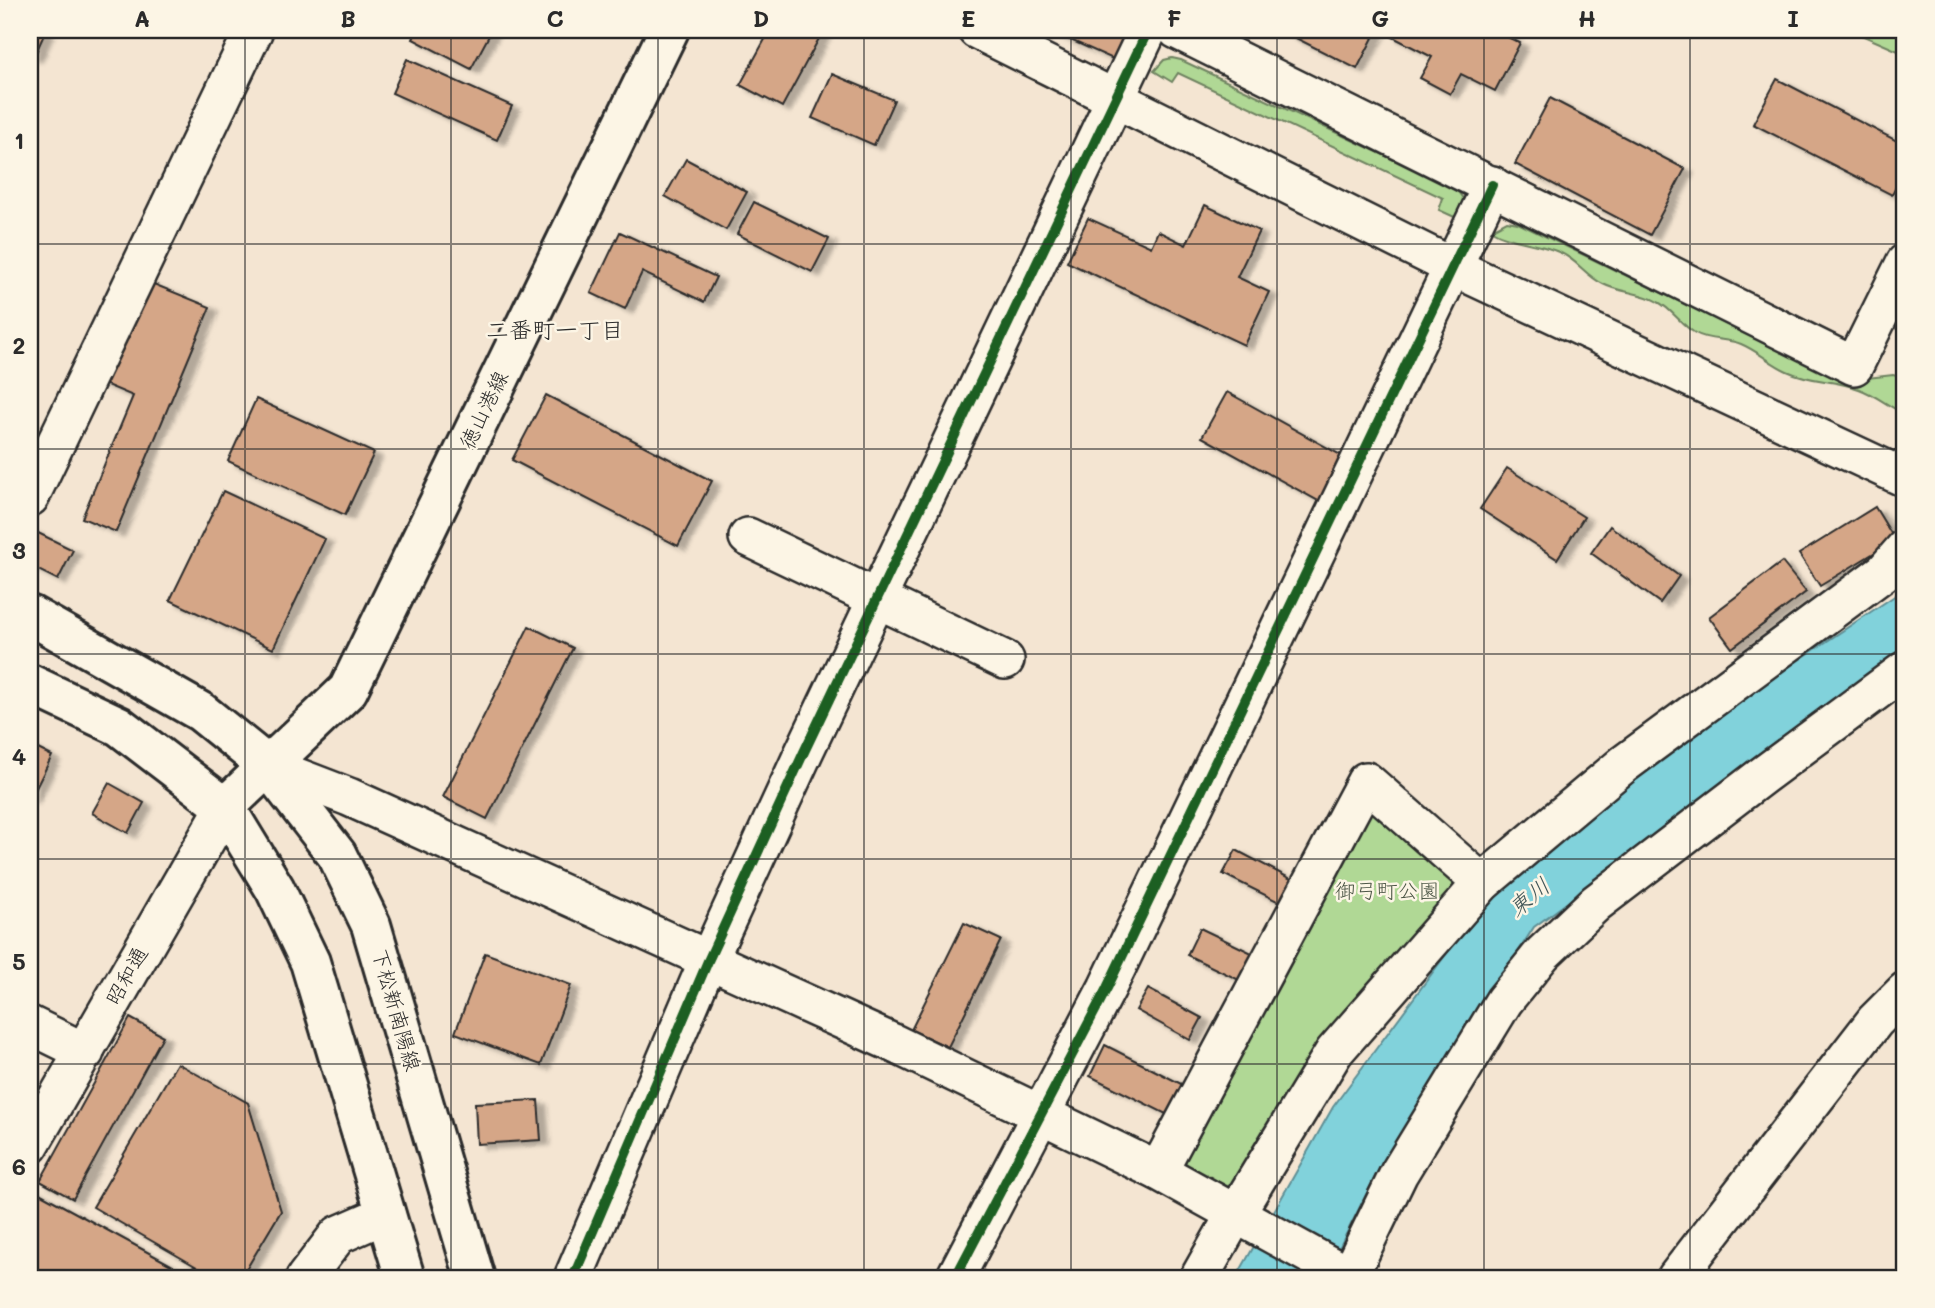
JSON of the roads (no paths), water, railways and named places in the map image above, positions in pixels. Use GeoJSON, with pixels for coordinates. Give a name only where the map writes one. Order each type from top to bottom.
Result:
{"type":"FeatureCollection","features":[{"type":"Feature","properties":{"kind":"main road","name":"徳山港線"},"geometry":{"type":"LineString","coordinates":[[225,807],[348,690],[669,30]]}},
{"type":"Feature","properties":{"kind":"main road"},"geometry":{"type":"LineString","coordinates":[[30,615],[201,712],[268,766]]}},
{"type":"Feature","properties":{"kind":"main road"},"geometry":{"type":"LineString","coordinates":[[30,684],[118,726],[225,807],[275,889],[310,962],[405,1278]]}},
{"type":"Feature","properties":{"kind":"main road","name":"下松新南陽線"},"geometry":{"type":"LineString","coordinates":[[268,766],[337,855],[371,925],[475,1278]]}},
{"type":"Feature","properties":{"kind":"street"},"geometry":{"type":"LineString","coordinates":[[30,498],[254,30]]}},
{"type":"Feature","properties":{"kind":"street"},"geometry":{"type":"LineString","coordinates":[[977,30],[1453,267],[1905,478]]}},
{"type":"Feature","properties":{"kind":"street"},"geometry":{"type":"LineString","coordinates":[[573,1278],[708,961],[1148,30]]}},
{"type":"Feature","properties":{"kind":"street"},"geometry":{"type":"LineString","coordinates":[[1177,30],[1854,366],[1905,263]]}},
{"type":"Feature","properties":{"kind":"street"},"geometry":{"type":"LineString","coordinates":[[956,1278],[1107,988],[1492,186]]}},
{"type":"Feature","properties":{"kind":"street"},"geometry":{"type":"LineString","coordinates":[[748,537],[1005,660]]}},
{"type":"Feature","properties":{"kind":"street"},"geometry":{"type":"LineString","coordinates":[[1199,1278],[1334,1052],[1482,883],[1623,764],[1884,572],[1905,548]]}},
{"type":"Feature","properties":{"kind":"street"},"geometry":{"type":"LineString","coordinates":[[268,766],[349,797],[891,1042],[1158,1171],[1350,1278],[1399,1173],[1504,1001],[1542,954],[1596,903],[1905,670]]}},
{"type":"Feature","properties":{"kind":"street"},"geometry":{"type":"LineString","coordinates":[[1158,1171],[1366,781],[1482,883]]}},
{"type":"Feature","properties":{"kind":"street","name":"昭和通"},"geometry":{"type":"LineString","coordinates":[[30,1145],[225,807]]}},
{"type":"Feature","properties":{"kind":"street"},"geometry":{"type":"LineString","coordinates":[[1676,1278],[1875,1021],[1905,991]]}},
{"type":"Feature","properties":{"kind":"street"},"geometry":{"type":"LineString","coordinates":[[30,1025],[85,1052]]}},
{"type":"Feature","properties":{"kind":"street"},"geometry":{"type":"LineString","coordinates":[[305,1278],[338,1236],[386,1214]]}},
{"type":"Feature","properties":{"kind":"water","name":"東川"},"geometry":{"type":"Polygon","coordinates":[[[1905,589],[1905,654],[1534,927],[1380,1167],[1324,1278],[1236,1278],[1333,1107],[1504,876],[1697,728],[1905,589]]]}},
{"type":"Feature","properties":{"kind":"district","name":"二番町一丁目"},"geometry":{"type":"Point","coordinates":[555,330]}},
{"type":"Feature","properties":{"kind":"park label","name":"御弓町公園"},"geometry":{"type":"Point","coordinates":[1387,891]}}]}
